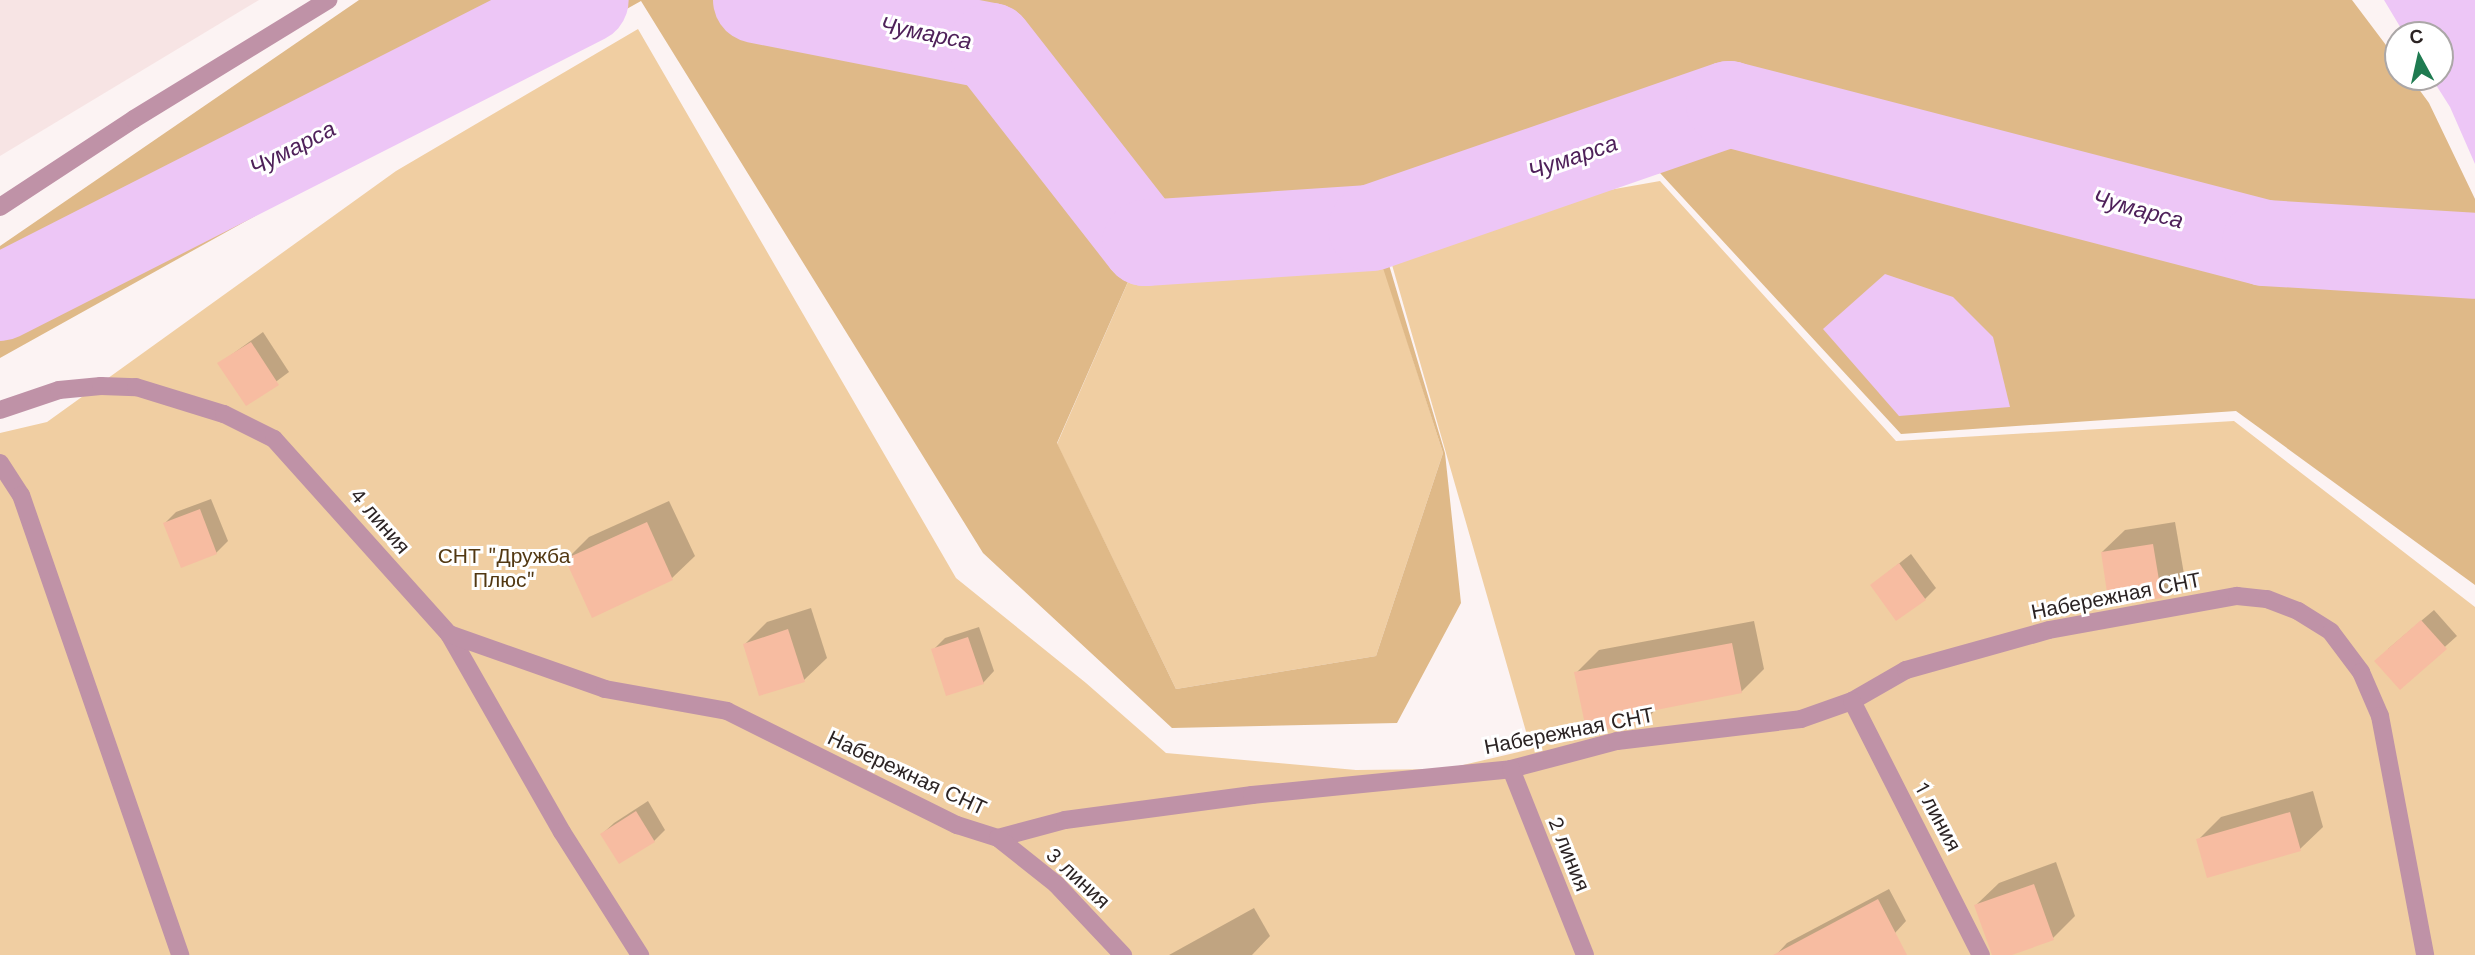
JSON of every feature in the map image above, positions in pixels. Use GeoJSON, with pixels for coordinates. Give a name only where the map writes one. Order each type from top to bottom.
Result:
{"type":"FeatureCollection","features":[{"type":"Feature","properties":{"kind":"lane"},"geometry":{"type":"LineString","coordinates":[[0,207],[134,119],[328,0]]}},
{"type":"Feature","properties":{"kind":"lane","name":"4 линия"},"geometry":{"type":"LineString","coordinates":[[0,410],[59,390],[101,386],[136,387],[223,414],[274,439],[449,634],[562,832],[640,955]]}},
{"type":"Feature","properties":{"kind":"lane"},"geometry":{"type":"LineString","coordinates":[[0,463],[21,495],[180,955]]}},
{"type":"Feature","properties":{"kind":"lane","name":"Набережная СНТ"},"geometry":{"type":"LineString","coordinates":[[449,634],[605,689],[727,711],[957,825],[998,838],[1065,820],[1252,795],[1511,769],[1617,741],[1801,719],[1852,701],[1906,670],[2049,630],[2237,596],[2267,599],[2298,611],[2331,632],[2361,672],[2379,716],[2425,955]]}},
{"type":"Feature","properties":{"kind":"lane","name":"1 линия"},"geometry":{"type":"LineString","coordinates":[[1852,701],[1981,955]]}},
{"type":"Feature","properties":{"kind":"lane","name":"2 линия"},"geometry":{"type":"LineString","coordinates":[[1511,769],[1585,955]]}},
{"type":"Feature","properties":{"kind":"lane","name":"3 линия"},"geometry":{"type":"LineString","coordinates":[[998,838],[1056,884],[1123,955]]}},
{"type":"Feature","properties":{"kind":"shaded area"},"geometry":{"type":"Polygon","coordinates":[[[0,0],[259,0],[0,156],[0,0]]]}},
{"type":"Feature","properties":{"kind":"shaded area"},"geometry":{"type":"Polygon","coordinates":[[[359,0],[2352,0],[2384,42],[2384,91],[2420,91],[2429,103],[2475,199],[2475,585],[2236,411],[1901,434],[1660,173],[1378,228],[1445,453],[1461,603],[1397,723],[1172,728],[983,553],[641,1],[0,358],[0,246],[359,0]],[[1370,228],[1145,243],[1057,443],[1176,689],[1376,656],[1443,453],[1370,228]]]}},
{"type":"Feature","properties":{"kind":"shaded area"},"geometry":{"type":"Polygon","coordinates":[[[2384,0],[2475,0],[2475,164],[2450,107],[2440,91],[2454,91],[2454,21],[2397,21],[2384,0]]]}},
{"type":"Feature","properties":{"kind":"shaded area"},"geometry":{"type":"Polygon","coordinates":[[[1885,274],[1953,297],[1993,337],[2010,407],[1899,416],[1823,329],[1885,274]]]}},
{"type":"Feature","properties":{"kind":"green space","name":"СНТ \"Дружба Плюс\""},"geometry":{"type":"Polygon","coordinates":[[[638,29],[956,578],[1086,683],[1166,753],[1356,770],[1446,769],[1531,749],[1382,230],[1660,181],[1896,441],[2234,421],[2475,607],[2475,955],[0,955],[0,433],[47,422],[396,171],[638,29]]]}},
{"type":"Feature","properties":{"kind":"green space"},"geometry":{"type":"Polygon","coordinates":[[[1371,228],[1443,453],[1376,656],[1176,689],[1057,444],[1145,243],[1371,228]]]}},
{"type":"Feature","properties":{"kind":"building"},"geometry":{"type":"Polygon","coordinates":[[[251,342],[279,385],[246,406],[217,363],[251,342]]]}},
{"type":"Feature","properties":{"kind":"building"},"geometry":{"type":"Polygon","coordinates":[[[200,509],[217,554],[181,568],[163,523],[200,509]]]}},
{"type":"Feature","properties":{"kind":"building"},"geometry":{"type":"Polygon","coordinates":[[[647,522],[673,580],[592,618],[565,559],[647,522]]]}},
{"type":"Feature","properties":{"kind":"building"},"geometry":{"type":"Polygon","coordinates":[[[2153,544],[2162,598],[2109,606],[2101,552],[2153,544]]]}},
{"type":"Feature","properties":{"kind":"building"},"geometry":{"type":"Polygon","coordinates":[[[1899,563],[1926,600],[1896,621],[1870,585],[1899,563]]]}},
{"type":"Feature","properties":{"kind":"building"},"geometry":{"type":"Polygon","coordinates":[[[2421,620],[2447,649],[2400,690],[2374,661],[2421,620]]]}},
{"type":"Feature","properties":{"kind":"building"},"geometry":{"type":"Polygon","coordinates":[[[788,629],[805,682],[759,696],[743,644],[788,629]]]}},
{"type":"Feature","properties":{"kind":"building"},"geometry":{"type":"Polygon","coordinates":[[[968,637],[984,684],[946,696],[931,649],[968,637]]]}},
{"type":"Feature","properties":{"kind":"building"},"geometry":{"type":"Polygon","coordinates":[[[1732,643],[1742,693],[1646,712],[1647,720],[1587,734],[1574,672],[1732,643]]]}},
{"type":"Feature","properties":{"kind":"building"},"geometry":{"type":"Polygon","coordinates":[[[636,811],[655,842],[619,864],[600,834],[636,811]]]}},
{"type":"Feature","properties":{"kind":"building"},"geometry":{"type":"Polygon","coordinates":[[[2290,812],[2301,851],[2207,878],[2196,839],[2290,812]]]}},
{"type":"Feature","properties":{"kind":"building"},"geometry":{"type":"Polygon","coordinates":[[[2034,884],[2054,940],[2012,955],[1992,955],[1974,905],[2034,884]]]}},
{"type":"Feature","properties":{"kind":"building"},"geometry":{"type":"Polygon","coordinates":[[[1878,899],[1907,955],[1773,955],[1878,899]]]}},
{"type":"Feature","properties":{"kind":"waterway","name":"Чумарса"},"geometry":{"type":"LineString","coordinates":[[0,298],[586,0]]}},
{"type":"Feature","properties":{"kind":"waterway","name":"Чумарса"},"geometry":{"type":"LineString","coordinates":[[756,0],[991,46],[1145,243],[1371,228],[1729,104],[2265,243],[2475,256]]}}]}
